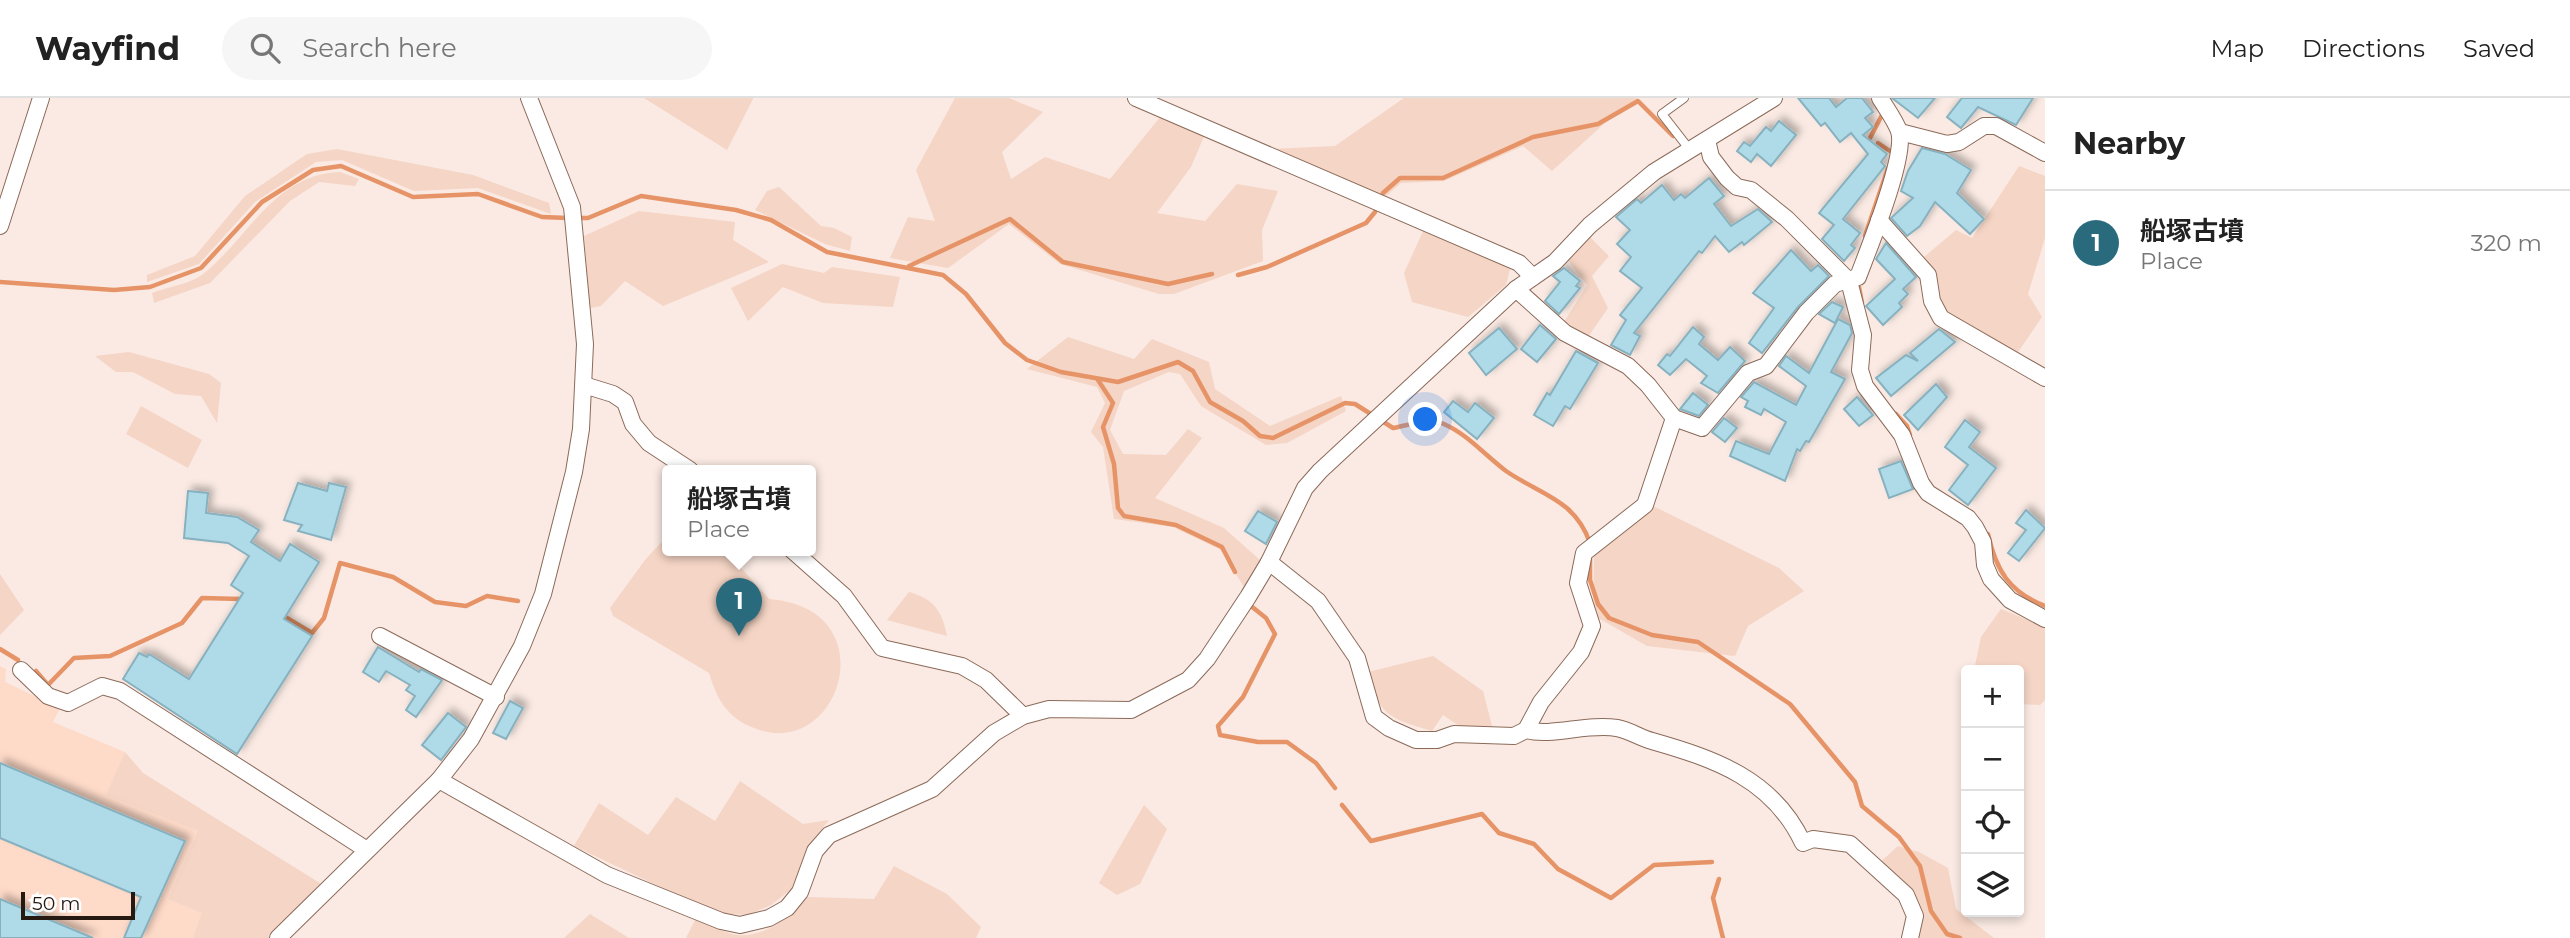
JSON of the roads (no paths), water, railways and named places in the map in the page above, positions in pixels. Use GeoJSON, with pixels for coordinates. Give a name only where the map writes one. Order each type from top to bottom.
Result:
{"type":"FeatureCollection","features":[{"type":"Feature","properties":{"kind":"street"},"geometry":{"type":"LineString","coordinates":[[0,226],[41,98]]}},
{"type":"Feature","properties":{"kind":"street"},"geometry":{"type":"LineString","coordinates":[[278,938],[439,780],[471,740],[496,697],[543,594],[561,534],[575,472],[584,385],[585,344],[577,235],[572,207],[529,98]]}},
{"type":"Feature","properties":{"kind":"street"},"geometry":{"type":"LineString","coordinates":[[1136,98],[1520,263],[1533,276]]}},
{"type":"Feature","properties":{"kind":"street"},"geometry":{"type":"LineString","coordinates":[[439,780],[607,875],[721,921],[740,925],[769,918],[787,908],[800,892],[815,851],[828,835],[932,789],[994,733],[1023,716],[1049,709],[1131,710],[1188,680],[1207,659],[1269,562],[1305,488],[1516,289],[1555,262],[1590,225],[1654,172],[1774,98]]}},
{"type":"Feature","properties":{"kind":"street"},"geometry":{"type":"LineString","coordinates":[[1516,289],[1565,333],[1628,366],[1674,418],[1702,428],[1709,423],[1748,373],[1766,366],[1807,313],[1835,284],[1858,277],[1895,171],[1900,132],[1880,98]]}},
{"type":"Feature","properties":{"kind":"street"},"geometry":{"type":"LineString","coordinates":[[1900,132],[1947,144],[1959,142],[1984,126],[1996,125],[2045,153]]}},
{"type":"Feature","properties":{"kind":"street"},"geometry":{"type":"LineString","coordinates":[[1707,140],[1711,157],[1727,178],[1737,187],[1751,190],[1787,219],[1849,281],[1863,335],[1860,370],[1865,386],[1902,435],[1921,483],[1928,494],[1968,518],[1975,527],[1983,542],[1985,565],[1991,579],[2010,600],[2045,619]]}},
{"type":"Feature","properties":{"kind":"street"},"geometry":{"type":"LineString","coordinates":[[1879,219],[1928,275],[1932,301],[1941,318],[2045,377]]}},
{"type":"Feature","properties":{"kind":"street"},"geometry":{"type":"LineString","coordinates":[[584,385],[613,394],[625,402],[633,424],[649,443],[682,465]]}},
{"type":"Feature","properties":{"kind":"street"},"geometry":{"type":"LineString","coordinates":[[1269,562],[1318,601],[1357,658],[1374,717],[1389,728],[1416,740],[1437,740],[1454,734],[1514,736],[1526,730],[1541,702],[1581,652],[1592,626],[1578,583],[1590,548],[1645,505],[1674,418]]}},
{"type":"Feature","properties":{"kind":"street"},"geometry":{"type":"LineString","coordinates":[[799,556],[844,596],[882,648],[962,666],[986,680],[1023,716]]}},
{"type":"Feature","properties":{"kind":"street"},"geometry":{"type":"LineString","coordinates":[[380,636],[496,697]]}},
{"type":"Feature","properties":{"kind":"street"},"geometry":{"type":"LineString","coordinates":[[21,670],[48,695],[68,704],[102,686],[120,691],[367,850]]}},
{"type":"Feature","properties":{"kind":"street"},"geometry":{"type":"LineString","coordinates":[[1526,730],[1535,732],[1575,727],[1618,728],[1680,748],[1748,777],[1764,789],[1796,829],[1803,843],[1813,839],[1850,845],[1906,895],[1915,916],[1910,938]]}},
{"type":"Feature","properties":{"kind":"lane"},"geometry":{"type":"LineString","coordinates":[[1684,98],[1662,114],[1690,150]]}},
{"type":"Feature","properties":{"kind":"waterway"},"geometry":{"type":"LineString","coordinates":[[1383,193],[1400,178],[1443,178],[1533,137],[1598,124],[1638,101],[1673,136]]}},
{"type":"Feature","properties":{"kind":"waterway"},"geometry":{"type":"LineString","coordinates":[[1870,138],[1882,115]]}},
{"type":"Feature","properties":{"kind":"waterway"},"geometry":{"type":"LineString","coordinates":[[1878,143],[1893,153],[1892,156]]}},
{"type":"Feature","properties":{"kind":"waterway"},"geometry":{"type":"LineString","coordinates":[[0,282],[114,290],[150,287],[201,268],[262,202],[313,170],[341,166],[413,197],[478,194],[542,217],[568,218]]}},
{"type":"Feature","properties":{"kind":"waterway"},"geometry":{"type":"LineString","coordinates":[[1865,236],[1888,168]]}},
{"type":"Feature","properties":{"kind":"waterway"},"geometry":{"type":"LineString","coordinates":[[577,218],[588,218],[641,196],[736,210],[771,220],[827,252],[943,275],[966,294],[1005,343],[1027,360],[1061,372],[1118,382],[1178,362],[1193,371],[1210,402],[1243,421],[1260,436],[1273,438],[1345,403],[1355,404],[1374,416]]}},
{"type":"Feature","properties":{"kind":"waterway"},"geometry":{"type":"LineString","coordinates":[[1238,275],[1267,267],[1366,223],[1375,212]]}},
{"type":"Feature","properties":{"kind":"waterway"},"geometry":{"type":"LineString","coordinates":[[909,266],[1010,219],[1063,262],[1168,284],[1212,274]]}},
{"type":"Feature","properties":{"kind":"waterway"},"geometry":{"type":"LineString","coordinates":[[1859,287],[1862,303]]}},
{"type":"Feature","properties":{"kind":"waterway"},"geometry":{"type":"LineString","coordinates":[[1098,380],[1113,403],[1103,427],[1114,464],[1118,508],[1124,516],[1176,525],[1222,547],[1235,572]]}},
{"type":"Feature","properties":{"kind":"waterway"},"geometry":{"type":"LineString","coordinates":[[1896,414],[1907,426],[1910,435]]}},
{"type":"Feature","properties":{"kind":"waterway"},"geometry":{"type":"LineString","coordinates":[[1382,421],[1393,428],[1433,422],[1454,429],[1506,471],[1566,507],[1575,516],[1590,543]]}},
{"type":"Feature","properties":{"kind":"waterway"},"geometry":{"type":"LineString","coordinates":[[1988,534],[2000,569],[2013,587],[2045,606]]}},
{"type":"Feature","properties":{"kind":"waterway"},"geometry":{"type":"LineString","coordinates":[[1590,558],[1590,580],[1598,604],[1609,618],[1652,635],[1698,642],[1790,704],[1855,782],[1862,806],[1899,837],[1920,866],[1931,911],[1947,934],[1960,938]]}},
{"type":"Feature","properties":{"kind":"waterway"},"geometry":{"type":"LineString","coordinates":[[282,615],[312,633],[324,618],[340,563],[393,577],[435,602],[466,606],[487,596],[518,601]]}},
{"type":"Feature","properties":{"kind":"waterway"},"geometry":{"type":"LineString","coordinates":[[36,671],[48,685],[74,658],[110,656],[182,623],[202,598],[241,599]]}},
{"type":"Feature","properties":{"kind":"waterway"},"geometry":{"type":"LineString","coordinates":[[1251,606],[1266,618],[1275,634],[1243,697],[1218,726],[1220,735],[1258,742],[1287,742],[1316,763],[1335,788]]}},
{"type":"Feature","properties":{"kind":"waterway"},"geometry":{"type":"LineString","coordinates":[[0,649],[18,660]]}},
{"type":"Feature","properties":{"kind":"waterway"},"geometry":{"type":"LineString","coordinates":[[1342,805],[1371,841],[1482,814],[1499,833],[1534,844],[1558,869],[1611,898],[1654,865],[1712,862]]}},
{"type":"Feature","properties":{"kind":"waterway"},"geometry":{"type":"LineString","coordinates":[[1719,879],[1713,898],[1723,938]]}},
{"type":"Feature","properties":{"kind":"place","name":"船塚古墳"},"geometry":{"type":"Point","coordinates":[739,636]}}]}
